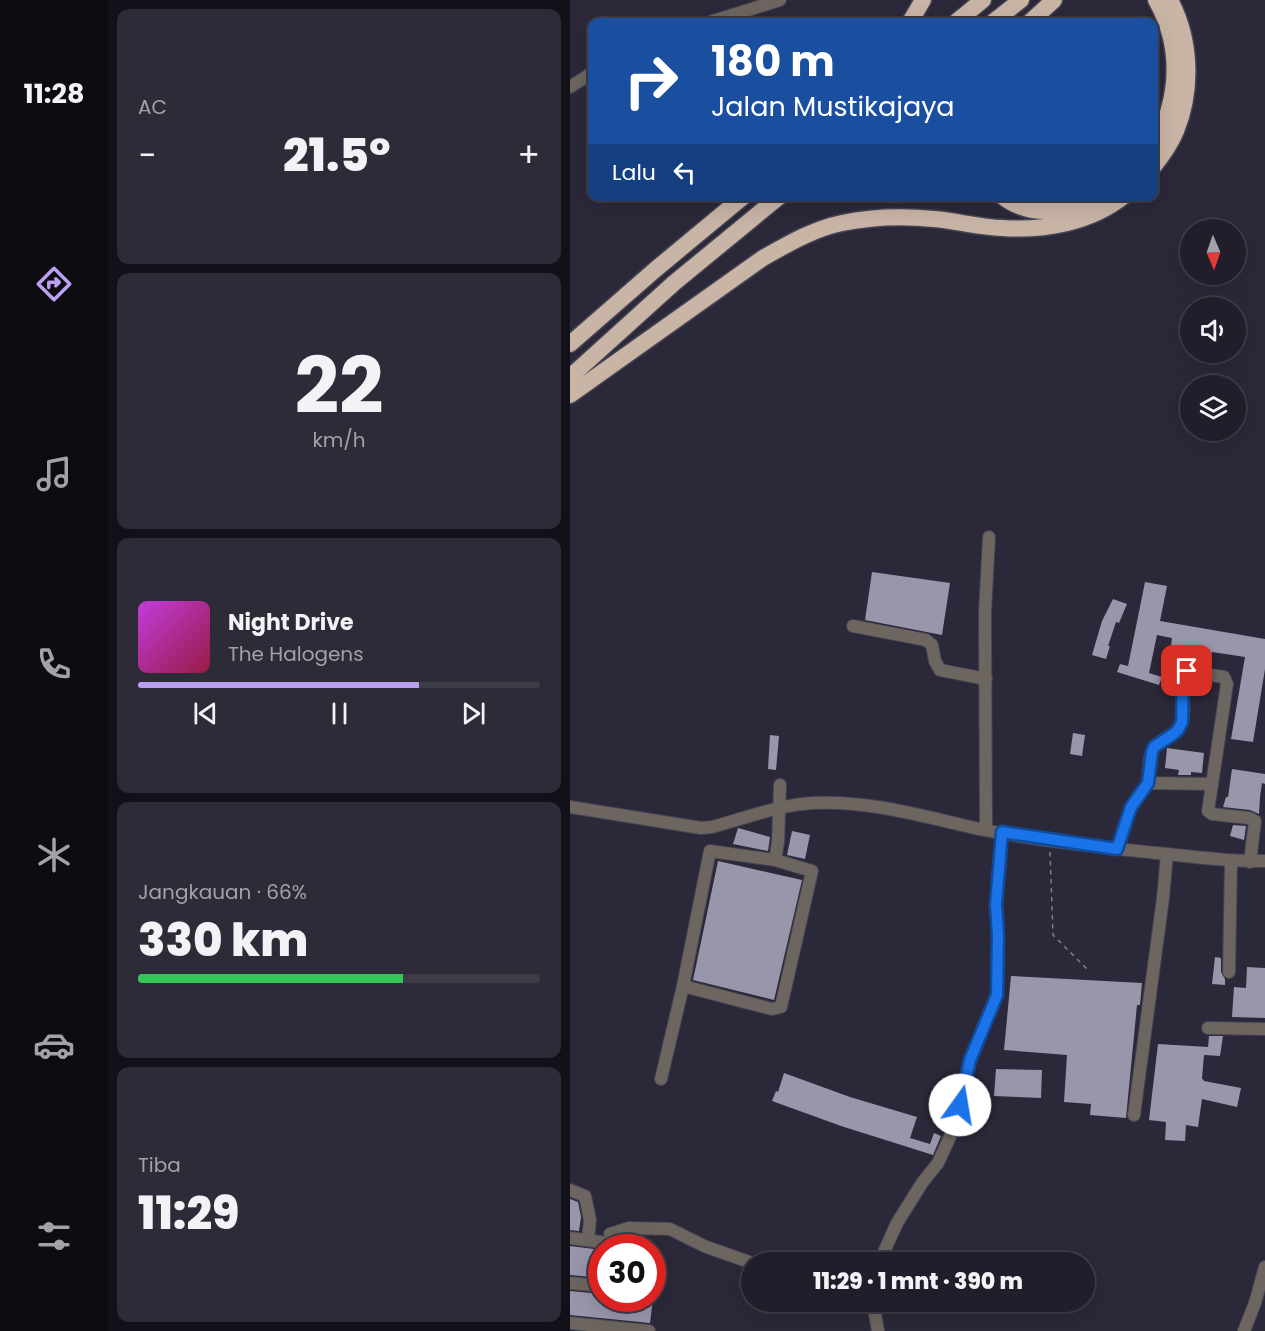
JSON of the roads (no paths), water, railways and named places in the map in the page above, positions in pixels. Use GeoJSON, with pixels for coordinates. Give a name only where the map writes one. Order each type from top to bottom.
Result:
{"type":"FeatureCollection","features":[{"type":"Feature","properties":{"kind":"highway"},"geometry":{"type":"LineString","coordinates":[[912,18],[923,0]]}},
{"type":"Feature","properties":{"kind":"highway"},"geometry":{"type":"LineString","coordinates":[[961,18],[983,0]]}},
{"type":"Feature","properties":{"kind":"highway"},"geometry":{"type":"LineString","coordinates":[[998,18],[1021,0]]}},
{"type":"Feature","properties":{"kind":"highway"},"geometry":{"type":"LineString","coordinates":[[1034,18],[1054,0]]}},
{"type":"Feature","properties":{"kind":"highway"},"geometry":{"type":"LineString","coordinates":[[1156,0],[1171,38],[1175,66],[1173,96],[1158,138]]}},
{"type":"Feature","properties":{"kind":"highway"},"geometry":{"type":"LineString","coordinates":[[1158,160],[1176,131],[1185,98],[1188,68],[1184,38],[1170,0]]}},
{"type":"Feature","properties":{"kind":"highway"},"geometry":{"type":"LineString","coordinates":[[656,269],[727,201]]}},
{"type":"Feature","properties":{"kind":"highway"},"geometry":{"type":"LineString","coordinates":[[570,344],[738,201]]}},
{"type":"Feature","properties":{"kind":"highway"},"geometry":{"type":"LineString","coordinates":[[570,377],[674,284],[774,201]]}},
{"type":"Feature","properties":{"kind":"highway"},"geometry":{"type":"LineString","coordinates":[[1011,201],[1025,209],[1048,212],[1069,210],[1088,201]]}},
{"type":"Feature","properties":{"kind":"highway"},"geometry":{"type":"LineString","coordinates":[[570,395],[763,258],[818,230],[842,223],[904,218],[934,219],[1025,230],[1048,227],[1094,215],[1116,201]]}},
{"type":"Feature","properties":{"kind":"street"},"geometry":{"type":"LineString","coordinates":[[723,18],[780,0]]}},
{"type":"Feature","properties":{"kind":"street"},"geometry":{"type":"LineString","coordinates":[[570,87],[588,76]]}},
{"type":"Feature","properties":{"kind":"street"},"geometry":{"type":"LineString","coordinates":[[986,830],[985,612],[989,537]]}},
{"type":"Feature","properties":{"kind":"street"},"geometry":{"type":"LineString","coordinates":[[853,626],[926,640],[932,645],[935,661],[940,670],[986,680]]}},
{"type":"Feature","properties":{"kind":"street"},"geometry":{"type":"LineString","coordinates":[[1117,849],[1131,807],[1148,783],[1154,747],[1178,730],[1182,722],[1183,676],[1184,671],[1187,671],[1224,677],[1226,680],[1208,811],[1212,814],[1249,818],[1255,821],[1250,862]]}},
{"type":"Feature","properties":{"kind":"street"},"geometry":{"type":"LineString","coordinates":[[1148,783],[1212,784]]}},
{"type":"Feature","properties":{"kind":"street"},"geometry":{"type":"LineString","coordinates":[[775,860],[780,786]]}},
{"type":"Feature","properties":{"kind":"street"},"geometry":{"type":"LineString","coordinates":[[570,807],[701,828],[778,808],[815,803],[847,804],[895,809],[986,830],[1117,849],[1231,861],[1265,861]]}},
{"type":"Feature","properties":{"kind":"street"},"geometry":{"type":"LineString","coordinates":[[884,1252],[897,1223],[922,1183],[938,1163],[954,1128],[970,1060],[997,995],[996,905],[1002,832]]}},
{"type":"Feature","properties":{"kind":"street"},"geometry":{"type":"LineString","coordinates":[[661,1079],[683,986],[710,851],[775,860],[809,869],[812,874],[781,1006],[772,1009],[683,986]]}},
{"type":"Feature","properties":{"kind":"street"},"geometry":{"type":"LineString","coordinates":[[1134,1115],[1167,854]]}},
{"type":"Feature","properties":{"kind":"street"},"geometry":{"type":"LineString","coordinates":[[1229,972],[1231,861]]}},
{"type":"Feature","properties":{"kind":"street"},"geometry":{"type":"LineString","coordinates":[[1208,1028],[1265,1029]]}},
{"type":"Feature","properties":{"kind":"street"},"geometry":{"type":"LineString","coordinates":[[570,1190],[585,1196],[590,1220],[589,1234]]}},
{"type":"Feature","properties":{"kind":"street"},"geometry":{"type":"LineString","coordinates":[[615,1234],[629,1228],[670,1230],[704,1246],[741,1259]]}},
{"type":"Feature","properties":{"kind":"street"},"geometry":{"type":"LineString","coordinates":[[570,1238],[588,1240]]}},
{"type":"Feature","properties":{"kind":"street"},"geometry":{"type":"LineString","coordinates":[[1244,1331],[1256,1303],[1265,1268]]}},
{"type":"Feature","properties":{"kind":"street"},"geometry":{"type":"LineString","coordinates":[[570,1283],[588,1285]]}},
{"type":"Feature","properties":{"kind":"street"},"geometry":{"type":"LineString","coordinates":[[875,1312],[878,1331]]}},
{"type":"Feature","properties":{"kind":"street"},"geometry":{"type":"LineString","coordinates":[[570,1323],[649,1331]]}}]}
